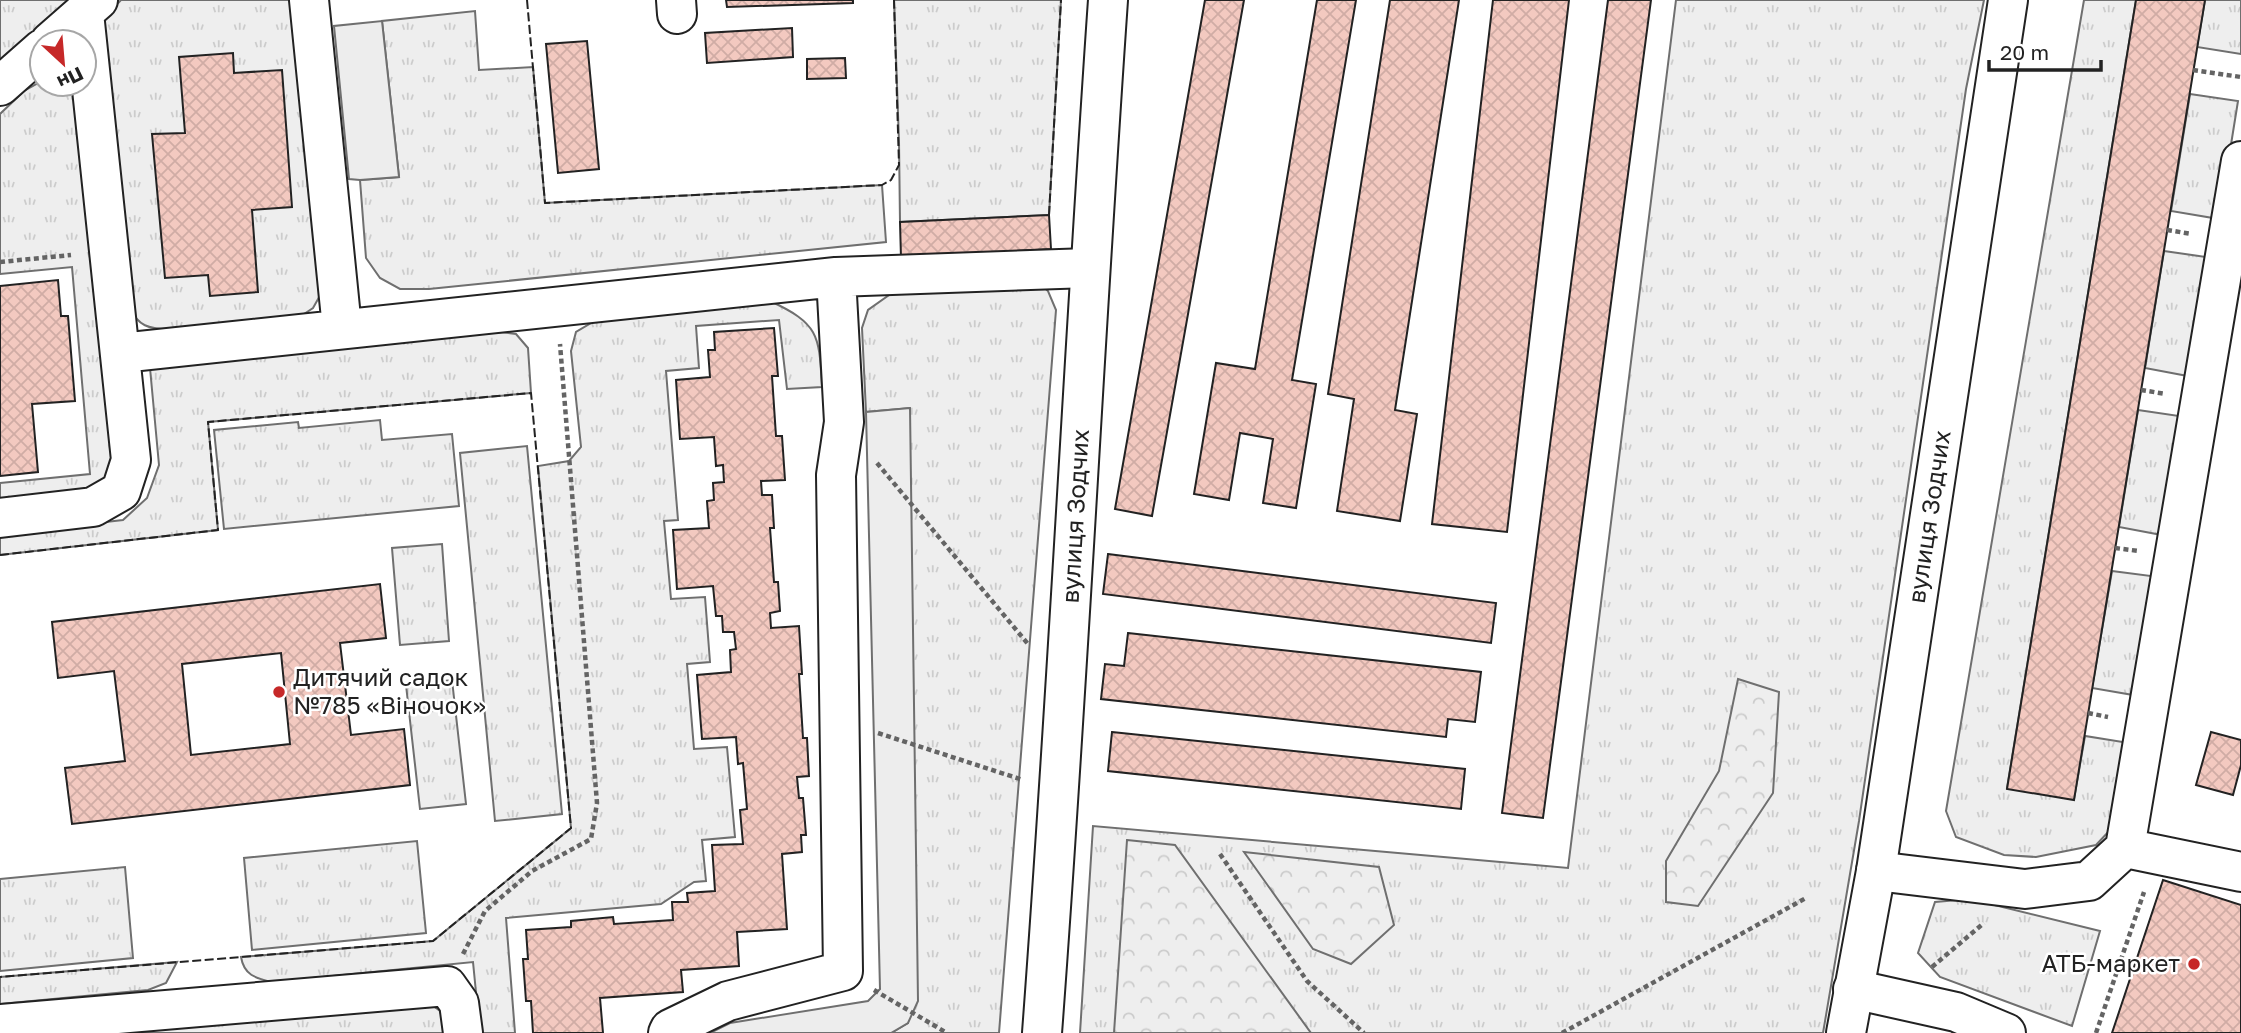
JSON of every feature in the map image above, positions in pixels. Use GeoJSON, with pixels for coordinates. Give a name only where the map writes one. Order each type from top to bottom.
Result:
{"type":"FeatureCollection","features":[{"type":"Feature","properties":{"kind":"main road"},"geometry":{"type":"LineString","coordinates":[[309,0],[342,328]]}},
{"type":"Feature","properties":{"kind":"main road","name":"вулиця Зодчих"},"geometry":{"type":"LineString","coordinates":[[1042,1033],[1059,817],[1089,268],[1108,0]]}},
{"type":"Feature","properties":{"kind":"main road","name":"вулиця Зодчих"},"geometry":{"type":"LineString","coordinates":[[1846,1033],[1876,871],[2008,0]]}},
{"type":"Feature","properties":{"kind":"main road"},"geometry":{"type":"LineString","coordinates":[[66,28],[91,7]]}},
{"type":"Feature","properties":{"kind":"main road"},"geometry":{"type":"LineString","coordinates":[[0,519],[93,508],[121,491],[131,460],[110,251],[91,7]]}},
{"type":"Feature","properties":{"kind":"main road"},"geometry":{"type":"LineString","coordinates":[[0,86],[28,61]]}},
{"type":"Feature","properties":{"kind":"main road"},"geometry":{"type":"LineString","coordinates":[[2141,851],[2241,161]]}},
{"type":"Feature","properties":{"kind":"main road"},"geometry":{"type":"LineString","coordinates":[[121,353],[836,277],[1089,268]]}},
{"type":"Feature","properties":{"kind":"main road"},"geometry":{"type":"LineString","coordinates":[[668,1033],[670,1029],[728,1000],[843,971],[836,475],[844,422],[836,277]]}},
{"type":"Feature","properties":{"kind":"main road"},"geometry":{"type":"LineString","coordinates":[[1876,871],[2025,889],[2089,881],[2141,851],[2241,872]]}},
{"type":"Feature","properties":{"kind":"main road"},"geometry":{"type":"LineString","coordinates":[[0,1024],[447,986],[458,1003],[463,1033]]}},
{"type":"Feature","properties":{"kind":"main road"},"geometry":{"type":"LineString","coordinates":[[1853,989],[1956,1013],[2006,1033]]}},
{"type":"Feature","properties":{"kind":"path"},"geometry":{"type":"LineString","coordinates":[[2193,70],[2241,77]]}},
{"type":"Feature","properties":{"kind":"path"},"geometry":{"type":"LineString","coordinates":[[0,262],[110,251]]}},
{"type":"Feature","properties":{"kind":"path"},"geometry":{"type":"LineString","coordinates":[[447,986],[485,911],[533,871],[591,839],[597,803],[556,305]]}},
{"type":"Feature","properties":{"kind":"path"},"geometry":{"type":"LineString","coordinates":[[844,422],[1033,650]]}},
{"type":"Feature","properties":{"kind":"path"},"geometry":{"type":"LineString","coordinates":[[841,721],[1023,781]]}},
{"type":"Feature","properties":{"kind":"path"},"geometry":{"type":"LineString","coordinates":[[2095,1033],[2141,851]]}},
{"type":"Feature","properties":{"kind":"path"},"geometry":{"type":"LineString","coordinates":[[1220,855],[1307,981],[1364,1033]]}},
{"type":"Feature","properties":{"kind":"path"},"geometry":{"type":"LineString","coordinates":[[1894,998],[2025,889]]}},
{"type":"Feature","properties":{"kind":"path"},"geometry":{"type":"LineString","coordinates":[[1562,1033],[1806,898]]}},
{"type":"Feature","properties":{"kind":"path"},"geometry":{"type":"LineString","coordinates":[[843,971],[947,1033]]}},
{"type":"Feature","properties":{"kind":"green space"},"geometry":{"type":"Polygon","coordinates":[[[0,0],[72,0],[39,28],[28,28],[28,38],[0,62],[0,0]]]}},
{"type":"Feature","properties":{"kind":"green space"},"geometry":{"type":"Polygon","coordinates":[[[121,0],[297,0],[322,292],[313,308],[301,316],[168,329],[145,325],[133,314],[130,308],[101,36],[105,17],[121,0]]]}},
{"type":"Feature","properties":{"kind":"green space"},"geometry":{"type":"Polygon","coordinates":[[[894,0],[1061,0],[1049,215],[900,222],[894,0]]]}},
{"type":"Feature","properties":{"kind":"green space"},"geometry":{"type":"Polygon","coordinates":[[[1676,0],[1984,0],[1966,89],[1859,821],[1823,1033],[1080,1033],[1093,826],[1568,868],[1676,0]]]}},
{"type":"Feature","properties":{"kind":"green space"},"geometry":{"type":"Polygon","coordinates":[[[2084,0],[2136,0],[2007,788],[2074,799],[2085,736],[2129,743],[2112,828],[2096,845],[2036,857],[2004,855],[1956,837],[1946,811],[2084,0]]]}},
{"type":"Feature","properties":{"kind":"green space"},"geometry":{"type":"Polygon","coordinates":[[[2205,0],[2241,0],[2241,54],[2197,47],[2205,0]]]}},
{"type":"Feature","properties":{"kind":"green space"},"geometry":{"type":"Polygon","coordinates":[[[475,11],[479,70],[533,67],[545,203],[882,185],[886,242],[429,289],[400,289],[380,278],[366,258],[360,180],[399,177],[382,21],[475,11]]]}},
{"type":"Feature","properties":{"kind":"green space"},"geometry":{"type":"Polygon","coordinates":[[[28,89],[28,98],[76,98],[117,463],[107,484],[92,492],[0,502],[0,483],[90,474],[72,267],[0,274],[0,114],[28,89]]]}},
{"type":"Feature","properties":{"kind":"green space"},"geometry":{"type":"Polygon","coordinates":[[[2190,94],[2238,101],[2219,219],[2171,211],[2190,94]]]}},
{"type":"Feature","properties":{"kind":"green space"},"geometry":{"type":"Polygon","coordinates":[[[2164,251],[2213,258],[2193,377],[2145,368],[2164,251]]]}},
{"type":"Feature","properties":{"kind":"green space"},"geometry":{"type":"Polygon","coordinates":[[[1039,283],[1048,291],[1056,310],[999,1033],[891,1033],[908,1023],[909,408],[866,412],[862,328],[868,310],[892,293],[1039,283]]]}},
{"type":"Feature","properties":{"kind":"green space"},"geometry":{"type":"Polygon","coordinates":[[[770,301],[799,317],[814,334],[820,355],[822,387],[787,389],[779,320],[696,326],[699,368],[666,371],[678,520],[664,521],[671,599],[705,597],[710,662],[687,664],[694,749],[727,747],[735,837],[702,840],[706,881],[694,882],[661,904],[506,918],[515,1033],[480,1033],[473,962],[272,982],[251,975],[241,957],[433,941],[571,828],[538,466],[569,461],[581,447],[571,351],[576,332],[598,319],[770,301]]]}},
{"type":"Feature","properties":{"kind":"green space"},"geometry":{"type":"Polygon","coordinates":[[[501,332],[516,334],[528,348],[531,393],[208,422],[218,530],[0,555],[0,534],[123,520],[147,498],[159,465],[150,368],[501,332]]]}},
{"type":"Feature","properties":{"kind":"green space"},"geometry":{"type":"Polygon","coordinates":[[[2138,410],[2186,417],[2167,536],[2119,527],[2138,410]]]}},
{"type":"Feature","properties":{"kind":"green space"},"geometry":{"type":"Polygon","coordinates":[[[380,420],[382,440],[452,434],[459,506],[224,529],[214,430],[298,422],[299,428],[380,420]]]}},
{"type":"Feature","properties":{"kind":"green space"},"geometry":{"type":"Polygon","coordinates":[[[527,446],[562,814],[495,821],[460,453],[527,446]]]}},
{"type":"Feature","properties":{"kind":"green space"},"geometry":{"type":"Polygon","coordinates":[[[442,544],[449,641],[400,645],[392,548],[442,544]]]}},
{"type":"Feature","properties":{"kind":"green space"},"geometry":{"type":"Polygon","coordinates":[[[2112,571],[2159,577],[2139,696],[2092,688],[2112,571]]]}},
{"type":"Feature","properties":{"kind":"green space"},"geometry":{"type":"Polygon","coordinates":[[[1738,679],[1779,692],[1773,793],[1698,906],[1666,902],[1666,861],[1719,771],[1738,679]]]}},
{"type":"Feature","properties":{"kind":"green space"},"geometry":{"type":"Polygon","coordinates":[[[452,680],[466,804],[420,809],[406,685],[452,680]]]}},
{"type":"Feature","properties":{"kind":"green space"},"geometry":{"type":"Polygon","coordinates":[[[1127,840],[1175,845],[1311,1033],[1114,1033],[1127,840]]]}},
{"type":"Feature","properties":{"kind":"green space"},"geometry":{"type":"Polygon","coordinates":[[[417,841],[426,933],[252,950],[244,858],[417,841]]]}},
{"type":"Feature","properties":{"kind":"green space"},"geometry":{"type":"Polygon","coordinates":[[[1244,852],[1379,867],[1394,925],[1351,964],[1313,949],[1244,852]]]}},
{"type":"Feature","properties":{"kind":"green space"},"geometry":{"type":"Polygon","coordinates":[[[125,867],[133,958],[0,971],[0,879],[125,867]]]}},
{"type":"Feature","properties":{"kind":"green space"},"geometry":{"type":"Polygon","coordinates":[[[1970,899],[2100,931],[2072,1026],[1940,977],[1918,953],[1935,902],[1970,899]]]}},
{"type":"Feature","properties":{"kind":"green space"},"geometry":{"type":"Polygon","coordinates":[[[177,962],[166,983],[148,990],[0,1004],[0,977],[177,962]]]}},
{"type":"Feature","properties":{"kind":"green space"},"geometry":{"type":"Polygon","coordinates":[[[427,1001],[440,1011],[447,1033],[50,1033],[427,1001]]]}},
{"type":"Feature","properties":{"kind":"shaded area"},"geometry":{"type":"Polygon","coordinates":[[[382,21],[399,177],[349,179],[334,26],[382,21]]]}},
{"type":"Feature","properties":{"kind":"shaded area"},"geometry":{"type":"Polygon","coordinates":[[[910,408],[918,1001],[908,1023],[891,1033],[710,1033],[730,1023],[868,1001],[880,989],[866,412],[910,408]]]}},
{"type":"Feature","properties":{"kind":"building"},"geometry":{"type":"Polygon","coordinates":[[[726,0],[853,0],[853,3],[727,7],[726,0]]]}},
{"type":"Feature","properties":{"kind":"building"},"geometry":{"type":"Polygon","coordinates":[[[1205,0],[1244,0],[1152,516],[1115,509],[1205,0]]]}},
{"type":"Feature","properties":{"kind":"building"},"geometry":{"type":"Polygon","coordinates":[[[1317,0],[1356,0],[1292,380],[1316,384],[1296,508],[1263,503],[1273,439],[1240,433],[1229,500],[1194,494],[1216,363],[1255,369],[1317,0]]]}},
{"type":"Feature","properties":{"kind":"building"},"geometry":{"type":"Polygon","coordinates":[[[1390,0],[1459,0],[1395,410],[1417,414],[1400,521],[1337,511],[1354,399],[1328,394],[1390,0]]]}},
{"type":"Feature","properties":{"kind":"building"},"geometry":{"type":"Polygon","coordinates":[[[1493,0],[1569,0],[1507,532],[1432,524],[1493,0]]]}},
{"type":"Feature","properties":{"kind":"building"},"geometry":{"type":"Polygon","coordinates":[[[1608,0],[1651,0],[1543,818],[1502,813],[1608,0]]]}},
{"type":"Feature","properties":{"kind":"building"},"geometry":{"type":"Polygon","coordinates":[[[2136,0],[2205,0],[2074,800],[2007,789],[2136,0]]]}},
{"type":"Feature","properties":{"kind":"building"},"geometry":{"type":"Polygon","coordinates":[[[792,28],[793,57],[707,63],[705,33],[792,28]]]}},
{"type":"Feature","properties":{"kind":"building"},"geometry":{"type":"Polygon","coordinates":[[[587,41],[599,169],[558,173],[546,44],[587,41]]]}},
{"type":"Feature","properties":{"kind":"building"},"geometry":{"type":"Polygon","coordinates":[[[233,53],[234,73],[282,70],[292,207],[252,210],[258,292],[210,296],[208,275],[165,278],[152,134],[185,133],[179,57],[233,53]]]}},
{"type":"Feature","properties":{"kind":"building"},"geometry":{"type":"Polygon","coordinates":[[[845,58],[846,78],[807,79],[807,59],[845,58]]]}},
{"type":"Feature","properties":{"kind":"building"},"geometry":{"type":"Polygon","coordinates":[[[1049,215],[1051,249],[901,258],[900,222],[1049,215]]]}},
{"type":"Feature","properties":{"kind":"building"},"geometry":{"type":"Polygon","coordinates":[[[58,280],[61,316],[68,316],[75,401],[32,404],[38,472],[0,476],[0,286],[58,280]]]}},
{"type":"Feature","properties":{"kind":"building"},"geometry":{"type":"Polygon","coordinates":[[[774,328],[778,376],[772,376],[776,436],[782,436],[785,480],[761,481],[762,495],[772,495],[774,528],[770,528],[774,582],[778,582],[780,611],[770,613],[771,628],[799,626],[803,738],[807,738],[809,776],[797,777],[799,798],[803,798],[806,835],[801,835],[802,852],[782,854],[787,929],[737,932],[739,966],[681,970],[683,992],[600,998],[603,1033],[533,1033],[531,1001],[526,1001],[523,959],[528,959],[526,930],[571,927],[571,921],[613,917],[614,924],[673,920],[672,902],[688,902],[687,893],[715,891],[712,845],[743,844],[740,810],[747,809],[743,763],[738,764],[736,737],[702,739],[697,675],[731,672],[730,650],[736,649],[734,632],[723,632],[722,616],[716,616],[713,586],[677,589],[673,530],[709,528],[707,501],[714,500],[713,483],[724,482],[723,465],[716,466],[714,437],[680,439],[676,380],[710,377],[708,350],[715,350],[714,332],[774,328]]]}},
{"type":"Feature","properties":{"kind":"building"},"geometry":{"type":"Polygon","coordinates":[[[1108,554],[1496,603],[1491,643],[1103,594],[1108,554]]]}},
{"type":"Feature","properties":{"kind":"building"},"geometry":{"type":"Polygon","coordinates":[[[380,584],[386,638],[340,643],[351,735],[404,729],[410,785],[72,824],[65,768],[125,761],[114,671],[58,678],[52,622],[380,584]],[[281,653],[182,664],[191,755],[290,744],[281,653]]]}},
{"type":"Feature","properties":{"kind":"building"},"geometry":{"type":"Polygon","coordinates":[[[1128,633],[1481,672],[1475,722],[1448,719],[1446,737],[1101,699],[1105,664],[1124,666],[1128,633]]]}},
{"type":"Feature","properties":{"kind":"building"},"geometry":{"type":"Polygon","coordinates":[[[1112,732],[1465,769],[1461,809],[1108,771],[1112,732]]]}},
{"type":"Feature","properties":{"kind":"building"},"geometry":{"type":"Polygon","coordinates":[[[2211,732],[2241,740],[2241,765],[2233,795],[2196,785],[2211,732]]]}},
{"type":"Feature","properties":{"kind":"building"},"geometry":{"type":"Polygon","coordinates":[[[2163,880],[2241,905],[2241,1033],[2112,1033],[2163,880]]]}},
{"type":"Feature","properties":{"kind":"fence"},"geometry":{"type":"LineString","coordinates":[[527,0],[545,203],[882,185],[891,180],[899,165],[894,0]]}},
{"type":"Feature","properties":{"kind":"fence"},"geometry":{"type":"LineString","coordinates":[[1049,215],[1061,0]]}},
{"type":"Feature","properties":{"kind":"fence"},"geometry":{"type":"LineString","coordinates":[[0,555],[218,530],[208,422],[531,393],[571,828],[433,941],[0,977]]}},
{"type":"Feature","properties":{"kind":"place","name":"Дитячий садок №785 «Віночок»"},"geometry":{"type":"Point","coordinates":[279,692]}},
{"type":"Feature","properties":{"kind":"place","name":"АТБ-маркет"},"geometry":{"type":"Point","coordinates":[2194,964]}}]}
